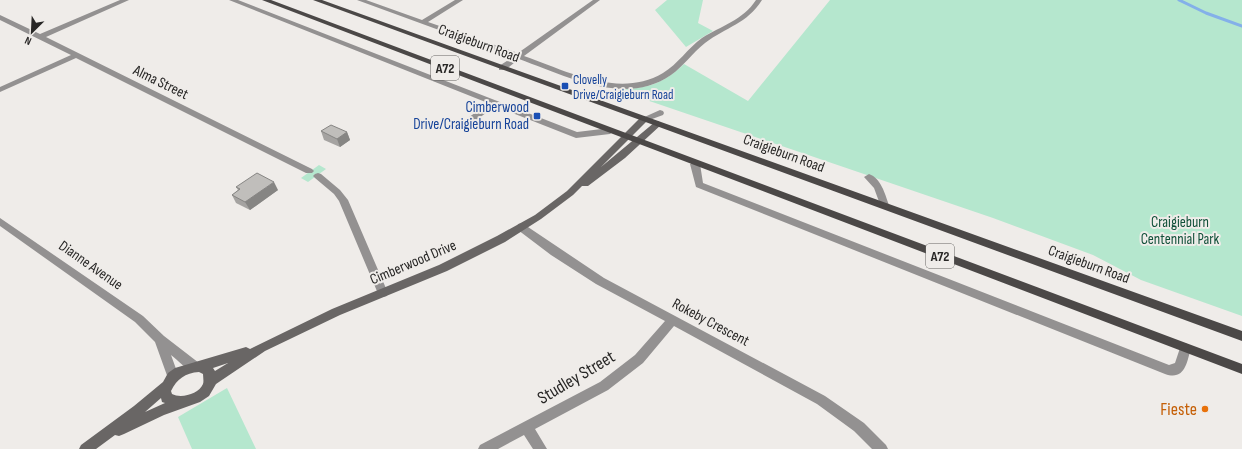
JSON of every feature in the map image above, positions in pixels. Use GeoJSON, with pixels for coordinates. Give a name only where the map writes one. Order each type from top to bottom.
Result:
{"type":"FeatureCollection","features":[{"type":"Feature","properties":{"kind":"main road","name":"A72"},"geometry":{"type":"LineString","coordinates":[[264,0],[1242,370]]}},
{"type":"Feature","properties":{"kind":"main road","name":"Craigieburn Road"},"geometry":{"type":"LineString","coordinates":[[316,0],[644,119]]}},
{"type":"Feature","properties":{"kind":"main road","name":"Craigieburn Road"},"geometry":{"type":"LineString","coordinates":[[658,124],[1242,336]]}},
{"type":"Feature","properties":{"kind":"street"},"geometry":{"type":"LineString","coordinates":[[39,37],[126,0]]}},
{"type":"Feature","properties":{"kind":"street"},"geometry":{"type":"LineString","coordinates":[[232,0],[576,135],[610,131]]}},
{"type":"Feature","properties":{"kind":"street"},"geometry":{"type":"LineString","coordinates":[[360,0],[594,83],[612,86],[628,86],[648,83],[662,78],[705,40],[742,19],[754,9],[759,0]]}},
{"type":"Feature","properties":{"kind":"street"},"geometry":{"type":"LineString","coordinates":[[423,22],[460,0]]}},
{"type":"Feature","properties":{"kind":"street"},"geometry":{"type":"LineString","coordinates":[[502,68],[597,0]]}},
{"type":"Feature","properties":{"kind":"street","name":"Alma Street"},"geometry":{"type":"LineString","coordinates":[[0,17],[313,173],[337,192],[343,200],[383,293]]}},
{"type":"Feature","properties":{"kind":"street"},"geometry":{"type":"LineString","coordinates":[[347,31],[349,45]]}},
{"type":"Feature","properties":{"kind":"street"},"geometry":{"type":"LineString","coordinates":[[0,90],[77,56]]}},
{"type":"Feature","properties":{"kind":"street"},"geometry":{"type":"LineString","coordinates":[[463,126],[495,102]]}},
{"type":"Feature","properties":{"kind":"street"},"geometry":{"type":"LineString","coordinates":[[644,119],[660,113],[658,124]]}},
{"type":"Feature","properties":{"kind":"street","name":"Cimberwood Drive"},"geometry":{"type":"LineString","coordinates":[[570,193],[644,119]]}},
{"type":"Feature","properties":{"kind":"street","name":"Cimberwood Drive"},"geometry":{"type":"LineString","coordinates":[[210,381],[261,348],[336,312],[478,252],[522,227],[597,176],[639,142],[658,124]]}},
{"type":"Feature","properties":{"kind":"street"},"geometry":{"type":"LineString","coordinates":[[695,164],[699,185],[1169,370],[1175,370],[1180,366],[1185,348]]}},
{"type":"Feature","properties":{"kind":"street"},"geometry":{"type":"LineString","coordinates":[[869,177],[878,187],[884,205]]}},
{"type":"Feature","properties":{"kind":"street","name":"Dianne Avenue"},"geometry":{"type":"LineString","coordinates":[[0,221],[139,319],[160,339],[197,367]]}},
{"type":"Feature","properties":{"kind":"street","name":"Rokeby Crescent"},"geometry":{"type":"LineString","coordinates":[[522,227],[555,252],[600,281],[822,400],[859,427],[881,449]]}},
{"type":"Feature","properties":{"kind":"street","name":"Studley Street"},"geometry":{"type":"LineString","coordinates":[[485,449],[584,397],[622,372],[654,343],[673,320]]}},
{"type":"Feature","properties":{"kind":"street","name":"Dianne Avenue"},"geometry":{"type":"LineString","coordinates":[[160,339],[170,382]]}},
{"type":"Feature","properties":{"kind":"street","name":"Cimberwood Drive"},"geometry":{"type":"LineString","coordinates":[[197,367],[261,348]]}},
{"type":"Feature","properties":{"kind":"street"},"geometry":{"type":"LineString","coordinates":[[86,449],[100,440],[144,418],[196,398],[203,392],[210,381],[209,371],[197,367],[183,370],[100,440]]}},
{"type":"Feature","properties":{"kind":"street"},"geometry":{"type":"LineString","coordinates":[[170,382],[165,392],[166,397],[169,401],[181,403]]}},
{"type":"Feature","properties":{"kind":"street"},"geometry":{"type":"LineString","coordinates":[[527,427],[540,449]]}},
{"type":"Feature","properties":{"kind":"green space"},"geometry":{"type":"Polygon","coordinates":[[[667,0],[703,0],[698,23],[713,31],[686,47],[655,10],[667,0]]]}},
{"type":"Feature","properties":{"kind":"green space","name":"Craigieburn Centennial Park"},"geometry":{"type":"Polygon","coordinates":[[[830,0],[1242,0],[1242,316],[1141,280],[1093,255],[993,218],[617,90],[637,88],[661,81],[684,64],[748,101],[830,0]]]}},
{"type":"Feature","properties":{"kind":"green space"},"geometry":{"type":"Polygon","coordinates":[[[319,165],[326,169],[308,182],[301,178],[319,165]]]}},
{"type":"Feature","properties":{"kind":"green space"},"geometry":{"type":"Polygon","coordinates":[[[227,388],[256,449],[192,449],[178,417],[227,388]]]}},
{"type":"Feature","properties":{"kind":"building"},"geometry":{"type":"Polygon","coordinates":[[[331,125],[347,132],[337,139],[321,131],[331,125]]]}},
{"type":"Feature","properties":{"kind":"building"},"geometry":{"type":"Polygon","coordinates":[[[257,173],[274,182],[245,202],[232,195],[240,189],[236,187],[257,173]]]}},
{"type":"Feature","properties":{"kind":"waterway"},"geometry":{"type":"LineString","coordinates":[[1179,0],[1206,13],[1242,26]]}},
{"type":"Feature","properties":{"kind":"place","name":"Clovelly Drive/Craigieburn Road"},"geometry":{"type":"Point","coordinates":[565,86]}},
{"type":"Feature","properties":{"kind":"place","name":"Cimberwood Drive/Craigieburn Road"},"geometry":{"type":"Point","coordinates":[537,116]}},
{"type":"Feature","properties":{"kind":"place","name":"Fieste"},"geometry":{"type":"Point","coordinates":[1205,409]}}]}
